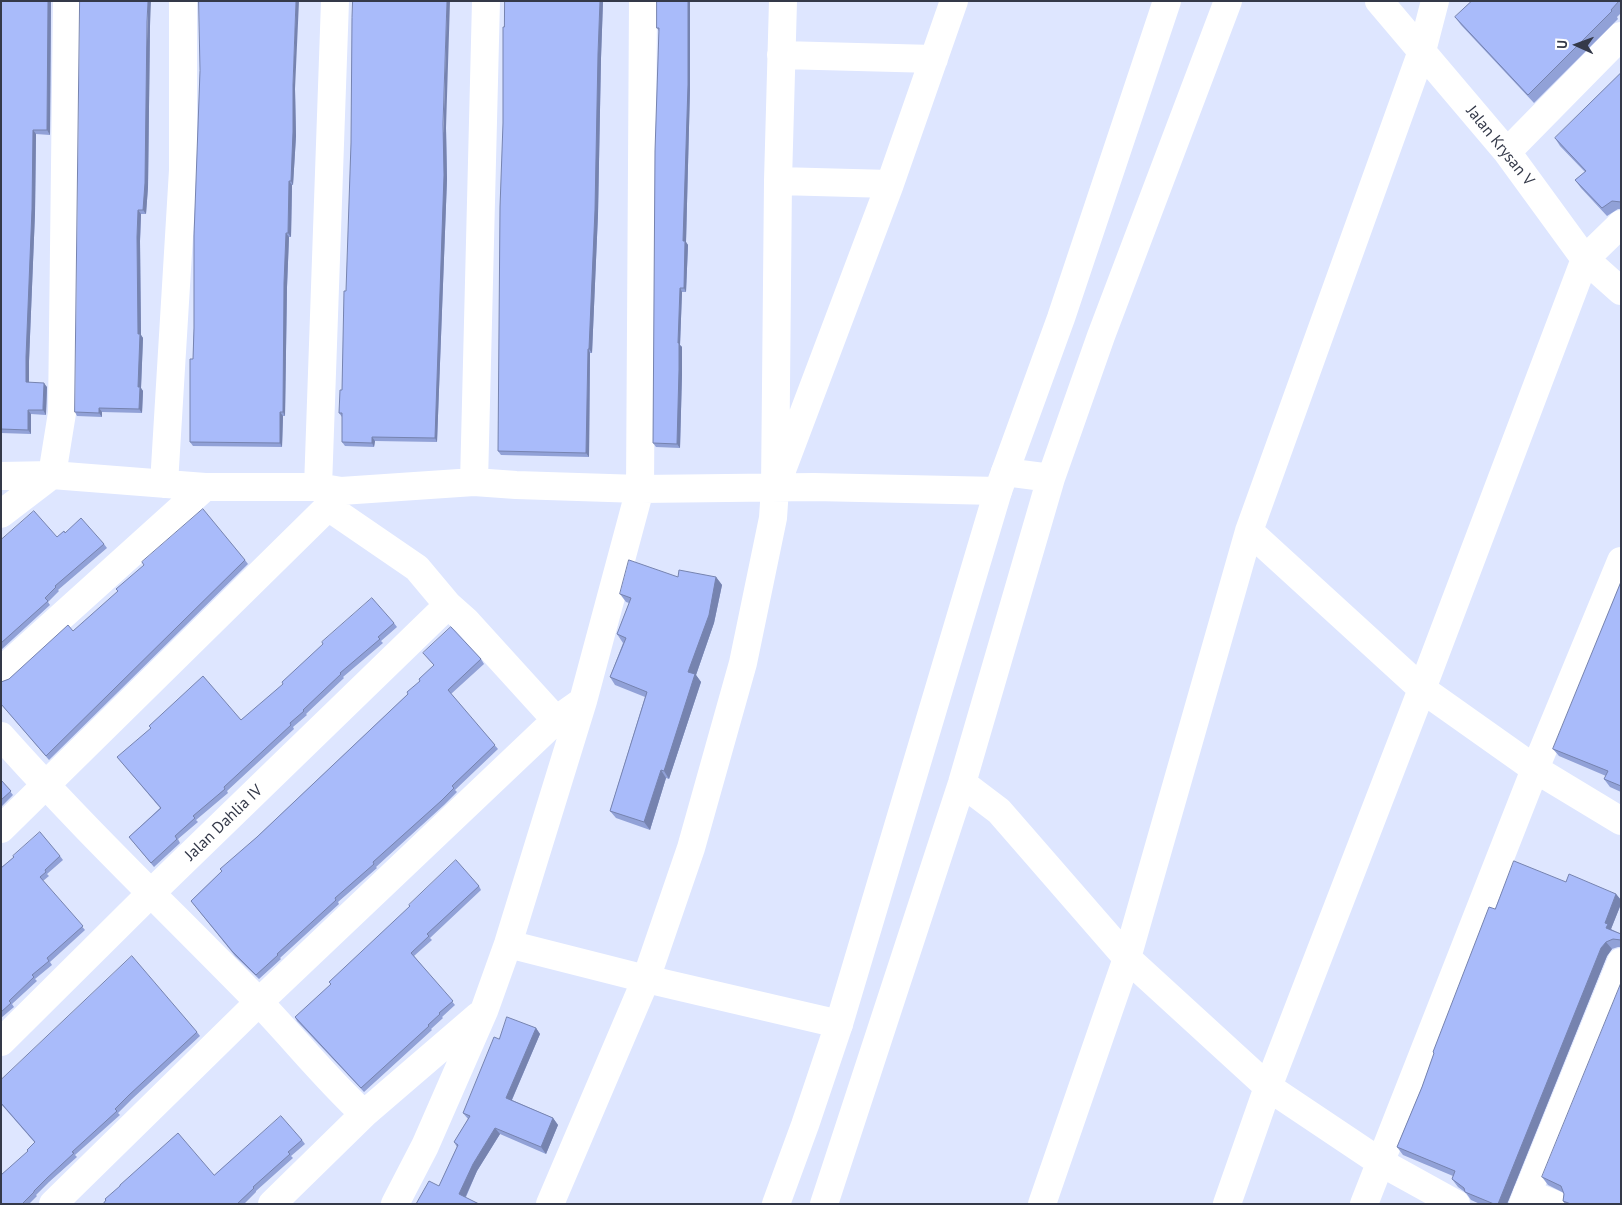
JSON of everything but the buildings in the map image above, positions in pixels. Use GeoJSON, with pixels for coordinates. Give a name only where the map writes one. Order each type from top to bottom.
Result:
{"type":"FeatureCollection","features":[{"type":"Feature","properties":{"kind":"street"},"geometry":{"type":"LineString","coordinates":[[1,514],[52,476],[62,414],[67,1]]}},
{"type":"Feature","properties":{"kind":"street"},"geometry":{"type":"LineString","coordinates":[[164,484],[183,170],[183,1]]}},
{"type":"Feature","properties":{"kind":"street"},"geometry":{"type":"LineString","coordinates":[[1,829],[329,495],[335,1]]}},
{"type":"Feature","properties":{"kind":"street"},"geometry":{"type":"LineString","coordinates":[[474,482],[486,1]]}},
{"type":"Feature","properties":{"kind":"street"},"geometry":{"type":"LineString","coordinates":[[395,1204],[425,1146],[484,1011],[508,944],[583,701],[640,489],[643,1]]}},
{"type":"Feature","properties":{"kind":"street"},"geometry":{"type":"LineString","coordinates":[[550,1204],[646,979],[691,848],[743,663],[773,518],[775,488],[778,181],[783,1]]}},
{"type":"Feature","properties":{"kind":"street"},"geometry":{"type":"LineString","coordinates":[[775,488],[890,184],[954,1]]}},
{"type":"Feature","properties":{"kind":"street"},"geometry":{"type":"LineString","coordinates":[[776,1204],[805,1126],[839,1024],[1002,481],[1061,318],[1167,1]]}},
{"type":"Feature","properties":{"kind":"street"},"geometry":{"type":"LineString","coordinates":[[824,1204],[962,783],[1051,478],[1101,336],[1228,1]]}},
{"type":"Feature","properties":{"kind":"street","name":"Jalan Krysan V"},"geometry":{"type":"LineString","coordinates":[[1379,1],[1507,152],[1585,259],[1621,291]]}},
{"type":"Feature","properties":{"kind":"street"},"geometry":{"type":"LineString","coordinates":[[1042,1204],[1127,958],[1249,532],[1422,51],[1435,1]]}},
{"type":"Feature","properties":{"kind":"street"},"geometry":{"type":"LineString","coordinates":[[1507,152],[1621,36]]}},
{"type":"Feature","properties":{"kind":"street"},"geometry":{"type":"LineString","coordinates":[[781,55],[934,59]]}},
{"type":"Feature","properties":{"kind":"street"},"geometry":{"type":"LineString","coordinates":[[778,181],[890,184]]}},
{"type":"Feature","properties":{"kind":"street"},"geometry":{"type":"LineString","coordinates":[[1227,1204],[1268,1087],[1422,689],[1585,259],[1621,224]]}},
{"type":"Feature","properties":{"kind":"street"},"geometry":{"type":"LineString","coordinates":[[1,476],[52,476],[329,495],[474,482],[640,489],[775,488],[1051,478]]}},
{"type":"Feature","properties":{"kind":"street"},"geometry":{"type":"LineString","coordinates":[[1,671],[205,487]]}},
{"type":"Feature","properties":{"kind":"street"},"geometry":{"type":"LineString","coordinates":[[329,495],[418,568],[448,605],[466,621],[556,720]]}},
{"type":"Feature","properties":{"kind":"street"},"geometry":{"type":"LineString","coordinates":[[1249,532],[1422,689],[1535,769],[1621,821]]}},
{"type":"Feature","properties":{"kind":"street"},"geometry":{"type":"LineString","coordinates":[[1364,1204],[1535,769],[1621,561]]}},
{"type":"Feature","properties":{"kind":"street","name":"Jalan Dahlia IV"},"geometry":{"type":"LineString","coordinates":[[1,1042],[151,893],[448,605]]}},
{"type":"Feature","properties":{"kind":"street"},"geometry":{"type":"LineString","coordinates":[[53,1204],[259,1002],[556,720],[583,701]]}},
{"type":"Feature","properties":{"kind":"street"},"geometry":{"type":"LineString","coordinates":[[1,736],[45,786],[259,1002],[346,1097],[364,1114]]}},
{"type":"Feature","properties":{"kind":"street"},"geometry":{"type":"LineString","coordinates":[[962,783],[999,811],[1127,958],[1268,1087],[1380,1162],[1456,1204]]}},
{"type":"Feature","properties":{"kind":"street"},"geometry":{"type":"LineString","coordinates":[[508,944],[646,979],[839,1024]]}},
{"type":"Feature","properties":{"kind":"street"},"geometry":{"type":"LineString","coordinates":[[1554,1204],[1525,1198],[1621,962]]}},
{"type":"Feature","properties":{"kind":"street"},"geometry":{"type":"LineString","coordinates":[[272,1204],[364,1114],[484,1011]]}}]}
